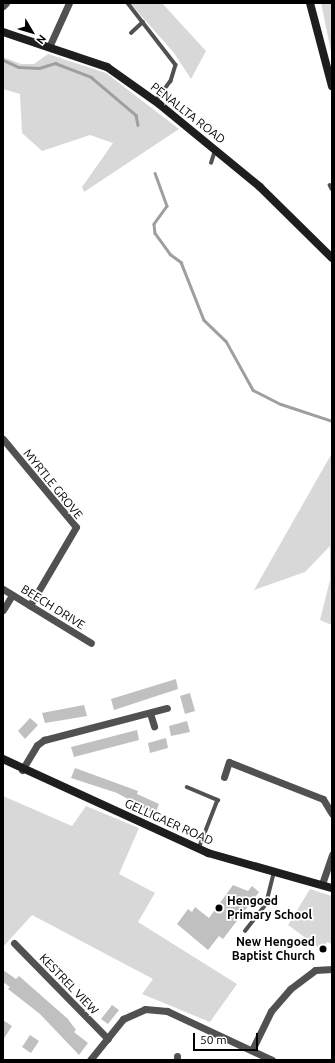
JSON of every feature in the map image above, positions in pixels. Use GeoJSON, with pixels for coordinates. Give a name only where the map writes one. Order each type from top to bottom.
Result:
{"type":"FeatureCollection","features":[{"type":"Feature","properties":{"kind":"street"},"geometry":{"type":"LineString","coordinates":[[3,6],[6,3]]}},
{"type":"Feature","properties":{"kind":"street"},"geometry":{"type":"LineString","coordinates":[[49,47],[69,3]]}},
{"type":"Feature","properties":{"kind":"street"},"geometry":{"type":"LineString","coordinates":[[310,3],[332,86]]}},
{"type":"Feature","properties":{"kind":"street","name":"PENALLTA ROAD"},"geometry":{"type":"LineString","coordinates":[[3,32],[107,67],[156,102],[216,150],[287,212],[332,258]]}},
{"type":"Feature","properties":{"kind":"street","name":"MYRTLE GROVE"},"geometry":{"type":"LineString","coordinates":[[3,439],[76,527],[30,606]]}},
{"type":"Feature","properties":{"kind":"street","name":"BEECH DRIVE"},"geometry":{"type":"LineString","coordinates":[[3,589],[91,643]]}},
{"type":"Feature","properties":{"kind":"street"},"geometry":{"type":"LineString","coordinates":[[3,610],[12,595]]}},
{"type":"Feature","properties":{"kind":"street"},"geometry":{"type":"LineString","coordinates":[[22,770],[37,745],[44,740],[167,708]]}},
{"type":"Feature","properties":{"kind":"street"},"geometry":{"type":"LineString","coordinates":[[150,713],[154,726]]}},
{"type":"Feature","properties":{"kind":"street","name":"GELLIGAER ROAD"},"geometry":{"type":"LineString","coordinates":[[3,759],[22,770],[199,849],[332,888]]}},
{"type":"Feature","properties":{"kind":"street"},"geometry":{"type":"LineString","coordinates":[[224,777],[229,762],[323,799],[332,814]]}},
{"type":"Feature","properties":{"kind":"street"},"geometry":{"type":"LineString","coordinates":[[322,884],[332,855]]}},
{"type":"Feature","properties":{"kind":"street","name":"KESTREL VIEW"},"geometry":{"type":"LineString","coordinates":[[14,943],[108,1040]]}},
{"type":"Feature","properties":{"kind":"street"},"geometry":{"type":"LineString","coordinates":[[252,1050],[271,1011],[290,989],[316,970],[332,969]]}},
{"type":"Feature","properties":{"kind":"street"},"geometry":{"type":"LineString","coordinates":[[90,1060],[108,1040],[123,1019],[145,1009],[167,1011],[272,1060]]}},
{"type":"Feature","properties":{"kind":"lane"},"geometry":{"type":"LineString","coordinates":[[128,3],[176,65],[171,81],[156,102]]}},
{"type":"Feature","properties":{"kind":"lane"},"geometry":{"type":"LineString","coordinates":[[131,33],[143,22]]}},
{"type":"Feature","properties":{"kind":"lane"},"geometry":{"type":"LineString","coordinates":[[211,163],[216,150]]}},
{"type":"Feature","properties":{"kind":"lane"},"geometry":{"type":"LineString","coordinates":[[330,185],[332,189]]}},
{"type":"Feature","properties":{"kind":"lane"},"geometry":{"type":"LineString","coordinates":[[187,787],[218,800],[199,849]]}},
{"type":"Feature","properties":{"kind":"lane"},"geometry":{"type":"LineString","coordinates":[[245,931],[266,904],[274,871]]}},
{"type":"Feature","properties":{"kind":"shaded area"},"geometry":{"type":"Polygon","coordinates":[[[130,3],[162,3],[206,51],[191,79],[174,53],[130,3]]]}},
{"type":"Feature","properties":{"kind":"shaded area"},"geometry":{"type":"Polygon","coordinates":[[[321,3],[332,3],[332,57],[327,32],[321,3]]]}},
{"type":"Feature","properties":{"kind":"shaded area"},"geometry":{"type":"Polygon","coordinates":[[[48,54],[106,73],[179,129],[84,192],[82,187],[113,143],[90,135],[42,151],[22,133],[20,94],[3,89],[3,57],[21,64],[34,64],[48,54]]]}},
{"type":"Feature","properties":{"kind":"shaded area"},"geometry":{"type":"Polygon","coordinates":[[[332,453],[332,625],[320,620],[330,580],[330,546],[305,572],[254,590],[332,453]]]}},
{"type":"Feature","properties":{"kind":"shaded area"},"geometry":{"type":"Polygon","coordinates":[[[3,796],[72,826],[86,806],[139,828],[119,874],[155,893],[138,922],[237,984],[210,1022],[142,994],[153,979],[32,915],[3,947],[3,796]]]}},
{"type":"Feature","properties":{"kind":"shaded area"},"geometry":{"type":"Polygon","coordinates":[[[310,889],[332,896],[332,944],[327,942],[322,950],[288,925],[310,889]]]}},
{"type":"Feature","properties":{"kind":"building"},"geometry":{"type":"Polygon","coordinates":[[[176,679],[178,689],[114,710],[111,699],[176,679]]]}},
{"type":"Feature","properties":{"kind":"building"},"geometry":{"type":"Polygon","coordinates":[[[190,693],[195,711],[185,714],[180,696],[190,693]]]}},
{"type":"Feature","properties":{"kind":"building"},"geometry":{"type":"Polygon","coordinates":[[[84,705],[87,716],[45,723],[42,713],[84,705]]]}},
{"type":"Feature","properties":{"kind":"building"},"geometry":{"type":"Polygon","coordinates":[[[30,718],[38,725],[25,739],[18,731],[30,718]]]}},
{"type":"Feature","properties":{"kind":"building"},"geometry":{"type":"Polygon","coordinates":[[[187,721],[190,732],[171,736],[169,726],[187,721]]]}},
{"type":"Feature","properties":{"kind":"building"},"geometry":{"type":"Polygon","coordinates":[[[137,730],[139,740],[74,757],[71,747],[137,730]]]}},
{"type":"Feature","properties":{"kind":"building"},"geometry":{"type":"Polygon","coordinates":[[[166,738],[168,748],[150,753],[148,743],[166,738]]]}},
{"type":"Feature","properties":{"kind":"building"},"geometry":{"type":"Polygon","coordinates":[[[75,768],[138,791],[137,794],[159,804],[155,814],[117,793],[71,778],[75,768]]]}},
{"type":"Feature","properties":{"kind":"building"},"geometry":{"type":"Polygon","coordinates":[[[233,885],[248,891],[252,886],[259,892],[223,939],[219,936],[208,950],[177,924],[188,909],[192,912],[195,907],[209,918],[233,885]]]}},
{"type":"Feature","properties":{"kind":"building"},"geometry":{"type":"Polygon","coordinates":[[[3,970],[16,979],[19,976],[68,1019],[76,1030],[74,1032],[88,1043],[79,1055],[40,1014],[8,989],[10,987],[3,982],[3,970]]]}},
{"type":"Feature","properties":{"kind":"building"},"geometry":{"type":"Polygon","coordinates":[[[112,1005],[119,1010],[108,1024],[101,1019],[112,1005]]]}},
{"type":"Feature","properties":{"kind":"building"},"geometry":{"type":"Polygon","coordinates":[[[3,1020],[12,1026],[3,1040],[3,1020]]]}},
{"type":"Feature","properties":{"kind":"building"},"geometry":{"type":"Polygon","coordinates":[[[30,1035],[39,1041],[31,1053],[22,1047],[30,1035]]]}},
{"type":"Feature","properties":{"kind":"waterway"},"geometry":{"type":"LineString","coordinates":[[3,60],[19,67],[39,68],[55,63],[91,77],[136,115],[138,125]]}},
{"type":"Feature","properties":{"kind":"waterway"},"geometry":{"type":"LineString","coordinates":[[155,173],[167,206],[154,224],[155,233],[170,254],[181,262],[204,320],[226,341],[253,390],[281,404],[332,421]]}},
{"type":"Feature","properties":{"kind":"place","name":"Hengoed Primary School"},"geometry":{"type":"Point","coordinates":[219,908]}},
{"type":"Feature","properties":{"kind":"place","name":"New Hengoed Baptist Church"},"geometry":{"type":"Point","coordinates":[323,949]}}]}
